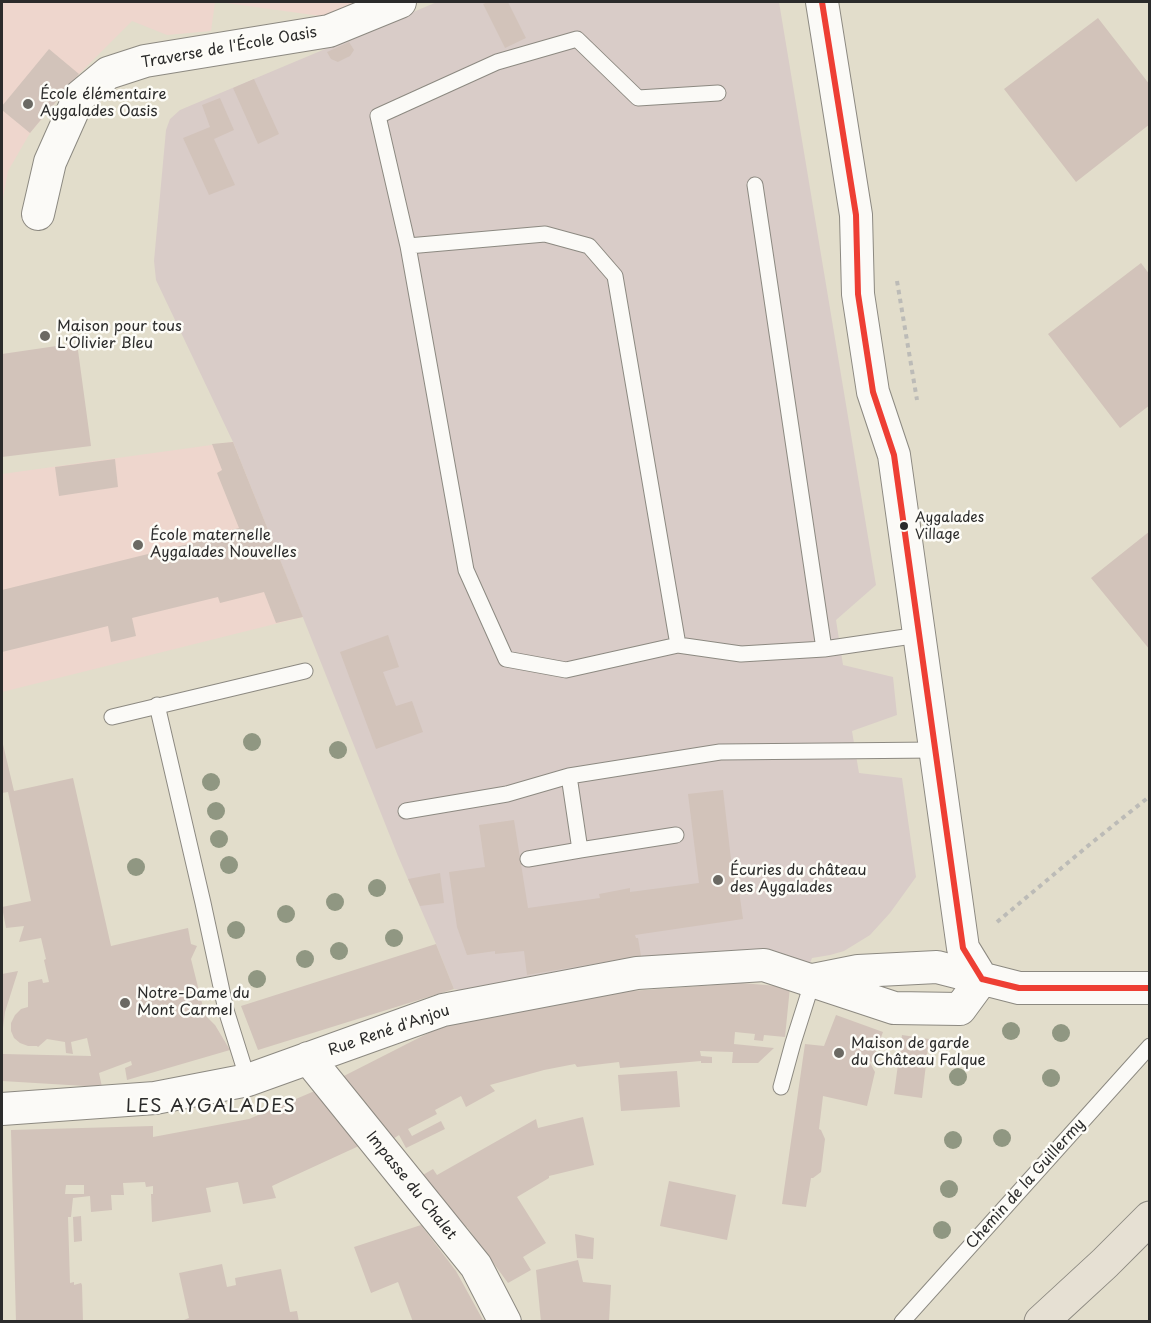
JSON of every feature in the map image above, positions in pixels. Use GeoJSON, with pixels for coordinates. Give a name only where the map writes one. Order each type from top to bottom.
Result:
{"type":"FeatureCollection","features":[{"type":"Feature","properties":{"kind":"highway"},"geometry":{"type":"LineString","coordinates":[[1041,1322],[1105,1263],[1149,1218]]}},
{"type":"Feature","properties":{"kind":"street","name":"Traverse de l'École Oasis"},"geometry":{"type":"LineString","coordinates":[[38,214],[50,162],[79,98],[108,73],[145,61],[329,31],[400,2]]}},
{"type":"Feature","properties":{"kind":"street"},"geometry":{"type":"LineString","coordinates":[[822,2],[856,215],[858,294],[873,392],[894,455],[963,948],[982,979]]}},
{"type":"Feature","properties":{"kind":"street","name":"Rue René d'Anjou"},"geometry":{"type":"LineString","coordinates":[[2,1109],[155,1098],[248,1080],[443,1010],[637,973],[764,965],[894,1008],[960,1009],[982,979]]}},
{"type":"Feature","properties":{"kind":"street","name":"Rue René d'Anjou"},"geometry":{"type":"LineString","coordinates":[[813,980],[858,971],[937,967],[1019,988],[1149,988]]}},
{"type":"Feature","properties":{"kind":"street","name":"Impasse du Chalet"},"geometry":{"type":"LineString","coordinates":[[308,1058],[476,1266],[505,1322]]}},
{"type":"Feature","properties":{"kind":"lane"},"geometry":{"type":"LineString","coordinates":[[718,93],[638,98],[577,39],[497,62],[378,116],[408,246],[466,570],[506,659],[566,670],[678,645],[741,654],[824,649],[920,635]]}},
{"type":"Feature","properties":{"kind":"lane"},"geometry":{"type":"LineString","coordinates":[[755,185],[824,649]]}},
{"type":"Feature","properties":{"kind":"lane"},"geometry":{"type":"LineString","coordinates":[[408,246],[545,234],[589,246],[615,276],[678,645]]}},
{"type":"Feature","properties":{"kind":"lane"},"geometry":{"type":"LineString","coordinates":[[112,717],[305,670]]}},
{"type":"Feature","properties":{"kind":"lane"},"geometry":{"type":"LineString","coordinates":[[157,705],[226,1010],[248,1080]]}},
{"type":"Feature","properties":{"kind":"lane"},"geometry":{"type":"LineString","coordinates":[[406,811],[507,794],[569,776],[720,752],[936,750]]}},
{"type":"Feature","properties":{"kind":"lane"},"geometry":{"type":"LineString","coordinates":[[569,776],[580,850]]}},
{"type":"Feature","properties":{"kind":"lane"},"geometry":{"type":"LineString","coordinates":[[528,859],[676,835]]}},
{"type":"Feature","properties":{"kind":"lane"},"geometry":{"type":"LineString","coordinates":[[781,1087],[813,980]]}},
{"type":"Feature","properties":{"kind":"lane","name":"Chemin de la Guillermy"},"geometry":{"type":"LineString","coordinates":[[902,1322],[1149,1046]]}},
{"type":"Feature","properties":{"kind":"path"},"geometry":{"type":"LineString","coordinates":[[996,922],[1149,796]]}},
{"type":"Feature","properties":{"kind":"shaded area","name":"École élémentaire Aygalades Oasis"},"geometry":{"type":"Polygon","coordinates":[[[2,2],[215,2],[211,31],[167,35],[132,21],[79,74],[30,133],[8,171],[2,204],[2,2]]]}},
{"type":"Feature","properties":{"kind":"shaded area"},"geometry":{"type":"Polygon","coordinates":[[[219,2],[373,2],[335,18],[219,2]]]}},
{"type":"Feature","properties":{"kind":"shaded area"},"geometry":{"type":"Polygon","coordinates":[[[437,2],[779,2],[876,585],[836,620],[843,665],[893,677],[897,715],[852,731],[859,773],[902,778],[916,877],[890,913],[870,935],[844,951],[812,958],[810,963],[768,954],[464,991],[454,989],[398,856],[233,442],[156,280],[154,261],[166,130],[170,119],[180,110],[437,2]]]}},
{"type":"Feature","properties":{"kind":"shaded area","name":"École maternelle Aygalades Nouvelles"},"geometry":{"type":"Polygon","coordinates":[[[233,442],[303,617],[2,692],[2,474],[233,442]]]}},
{"type":"Feature","properties":{"kind":"building"},"geometry":{"type":"Polygon","coordinates":[[[508,2],[526,38],[505,48],[483,4],[508,2]]]}},
{"type":"Feature","properties":{"kind":"building"},"geometry":{"type":"Polygon","coordinates":[[[1098,18],[1150,85],[1150,124],[1076,182],[1004,89],[1098,18]]]}},
{"type":"Feature","properties":{"kind":"building"},"geometry":{"type":"Polygon","coordinates":[[[349,42],[354,50],[350,56],[338,62],[331,59],[327,52],[349,42]]]}},
{"type":"Feature","properties":{"kind":"building"},"geometry":{"type":"Polygon","coordinates":[[[49,49],[79,74],[30,133],[2,110],[2,106],[49,49]]]}},
{"type":"Feature","properties":{"kind":"building"},"geometry":{"type":"Polygon","coordinates":[[[254,79],[279,134],[258,144],[233,88],[254,79]]]}},
{"type":"Feature","properties":{"kind":"building"},"geometry":{"type":"Polygon","coordinates":[[[220,98],[234,130],[214,139],[235,185],[209,195],[183,138],[210,127],[202,105],[220,98]]]}},
{"type":"Feature","properties":{"kind":"building"},"geometry":{"type":"Polygon","coordinates":[[[1141,263],[1150,275],[1150,405],[1120,428],[1048,334],[1141,263]]]}},
{"type":"Feature","properties":{"kind":"building"},"geometry":{"type":"Polygon","coordinates":[[[77,343],[91,446],[2,457],[2,354],[77,343]]]}},
{"type":"Feature","properties":{"kind":"building"},"geometry":{"type":"Polygon","coordinates":[[[233,442],[303,617],[276,623],[264,592],[220,603],[218,597],[132,618],[136,636],[111,642],[108,626],[2,652],[2,590],[221,536],[221,533],[239,528],[217,473],[222,470],[212,444],[233,442]]]}},
{"type":"Feature","properties":{"kind":"building"},"geometry":{"type":"Polygon","coordinates":[[[115,459],[118,487],[59,496],[55,467],[115,459]]]}},
{"type":"Feature","properties":{"kind":"building"},"geometry":{"type":"Polygon","coordinates":[[[1150,531],[1150,650],[1091,578],[1150,531]]]}},
{"type":"Feature","properties":{"kind":"building"},"geometry":{"type":"Polygon","coordinates":[[[388,635],[399,667],[383,672],[396,706],[412,701],[423,732],[376,749],[340,652],[388,635]]]}},
{"type":"Feature","properties":{"kind":"building"},"geometry":{"type":"Polygon","coordinates":[[[2,740],[14,791],[73,778],[111,946],[188,928],[191,944],[197,946],[191,959],[205,1015],[215,1025],[230,1050],[127,1080],[125,1068],[132,1065],[131,1061],[99,1073],[102,1087],[2,1081],[3,1054],[91,1056],[87,1038],[71,1042],[73,1054],[66,1053],[65,1042],[47,1039],[38,1047],[28,1046],[14,1038],[11,1031],[11,1023],[15,1015],[21,1009],[28,1007],[28,982],[42,979],[43,983],[49,982],[41,938],[19,942],[24,926],[6,928],[2,907],[31,901],[8,792],[2,793],[2,740]]]}},
{"type":"Feature","properties":{"kind":"building","name":"Écuries du château des Aygalades"},"geometry":{"type":"Polygon","coordinates":[[[723,790],[733,877],[737,877],[743,919],[635,935],[638,938],[641,956],[527,975],[524,951],[495,954],[495,951],[467,955],[457,927],[449,872],[485,867],[479,825],[514,820],[528,908],[600,898],[599,894],[630,888],[630,892],[699,883],[688,794],[723,790]]]}},
{"type":"Feature","properties":{"kind":"building"},"geometry":{"type":"Polygon","coordinates":[[[440,873],[444,903],[420,906],[408,879],[440,873]]]}},
{"type":"Feature","properties":{"kind":"building"},"geometry":{"type":"Polygon","coordinates":[[[436,944],[454,989],[258,1050],[241,1006],[436,944]]]}},
{"type":"Feature","properties":{"kind":"building"},"geometry":{"type":"Polygon","coordinates":[[[18,971],[5,1012],[2,1028],[2,974],[18,971]]]}},
{"type":"Feature","properties":{"kind":"building"},"geometry":{"type":"Polygon","coordinates":[[[741,983],[790,987],[785,1037],[764,1035],[763,1041],[754,1040],[755,1034],[735,1032],[734,1044],[774,1048],[758,1063],[732,1063],[733,1052],[700,1051],[701,1056],[712,1057],[712,1063],[701,1063],[701,1061],[620,1068],[619,1062],[577,1067],[575,1064],[544,1070],[490,1085],[495,1091],[466,1107],[461,1096],[435,1110],[437,1114],[408,1129],[412,1136],[441,1121],[445,1129],[406,1148],[399,1135],[387,1143],[336,1080],[450,1022],[603,993],[741,983]]]}},
{"type":"Feature","properties":{"kind":"building","name":"Maison de garde du Château Falque"},"geometry":{"type":"Polygon","coordinates":[[[836,1015],[883,1032],[872,1062],[869,1061],[875,1072],[867,1106],[823,1096],[819,1129],[825,1139],[821,1172],[811,1178],[806,1207],[782,1204],[805,1044],[824,1046],[836,1015]]]}},
{"type":"Feature","properties":{"kind":"building"},"geometry":{"type":"Polygon","coordinates":[[[902,1035],[929,1039],[922,1098],[894,1094],[902,1035]]]}},
{"type":"Feature","properties":{"kind":"building"},"geometry":{"type":"Polygon","coordinates":[[[677,1071],[680,1107],[621,1111],[618,1075],[677,1071]]]}},
{"type":"Feature","properties":{"kind":"building"},"geometry":{"type":"Polygon","coordinates":[[[317,1090],[361,1145],[272,1186],[276,1198],[243,1204],[238,1182],[206,1188],[211,1212],[152,1222],[153,1186],[146,1187],[145,1182],[123,1183],[124,1195],[111,1195],[112,1210],[91,1212],[90,1196],[73,1198],[71,1217],[68,1217],[70,1283],[74,1282],[74,1285],[81,1283],[82,1285],[83,1322],[16,1322],[11,1130],[153,1126],[153,1137],[249,1119],[317,1090]],[[66,1185],[65,1194],[84,1194],[84,1185],[66,1185]]]}},
{"type":"Feature","properties":{"kind":"building"},"geometry":{"type":"Polygon","coordinates":[[[583,1117],[594,1165],[549,1176],[517,1197],[546,1243],[523,1257],[531,1270],[508,1283],[467,1227],[463,1229],[416,1179],[433,1169],[437,1175],[536,1119],[538,1128],[583,1117]]]}},
{"type":"Feature","properties":{"kind":"building"},"geometry":{"type":"Polygon","coordinates":[[[669,1181],[736,1195],[727,1240],[660,1226],[669,1181]]]}},
{"type":"Feature","properties":{"kind":"building"},"geometry":{"type":"Polygon","coordinates":[[[81,1216],[82,1241],[74,1242],[73,1217],[81,1216]]]}},
{"type":"Feature","properties":{"kind":"building"},"geometry":{"type":"Polygon","coordinates":[[[421,1225],[456,1271],[484,1322],[413,1322],[398,1282],[371,1293],[354,1247],[421,1225]]]}},
{"type":"Feature","properties":{"kind":"building"},"geometry":{"type":"Polygon","coordinates":[[[575,1234],[594,1238],[593,1259],[577,1258],[575,1234]]]}},
{"type":"Feature","properties":{"kind":"building"},"geometry":{"type":"Polygon","coordinates":[[[578,1260],[583,1282],[611,1285],[609,1322],[541,1322],[536,1270],[578,1260]]]}},
{"type":"Feature","properties":{"kind":"building"},"geometry":{"type":"Polygon","coordinates":[[[222,1264],[227,1287],[236,1285],[235,1278],[281,1269],[290,1312],[297,1311],[299,1322],[179,1322],[189,1318],[179,1273],[222,1264]]]}},
{"type":"Feature","properties":{"kind":"transit line"},"geometry":{"type":"LineString","coordinates":[[822,2],[856,215],[858,294],[873,392],[894,455],[963,948],[982,979]]}},
{"type":"Feature","properties":{"kind":"transit line"},"geometry":{"type":"LineString","coordinates":[[982,979],[1019,988],[1150,988]]}},
{"type":"Feature","properties":{"kind":"place","name":"École élémentaire Aygalades Oasis"},"geometry":{"type":"Point","coordinates":[28,104]}},
{"type":"Feature","properties":{"kind":"place","name":"Maison pour tous L'Olivier Bleu"},"geometry":{"type":"Point","coordinates":[45,336]}},
{"type":"Feature","properties":{"kind":"place","name":"Aygalades Village"},"geometry":{"type":"Point","coordinates":[904,526]}},
{"type":"Feature","properties":{"kind":"place","name":"École maternelle Aygalades Nouvelles"},"geometry":{"type":"Point","coordinates":[138,545]}},
{"type":"Feature","properties":{"kind":"place","name":"Écuries du château des Aygalades"},"geometry":{"type":"Point","coordinates":[718,880]}},
{"type":"Feature","properties":{"kind":"place","name":"Notre-Dame du Mont Carmel"},"geometry":{"type":"Point","coordinates":[125,1003]}},
{"type":"Feature","properties":{"kind":"place","name":"Maison de garde du Château Falque"},"geometry":{"type":"Point","coordinates":[839,1053]}},
{"type":"Feature","properties":{"kind":"district","name":"LES AYGALADES"},"geometry":{"type":"Point","coordinates":[211,1107]}}]}
